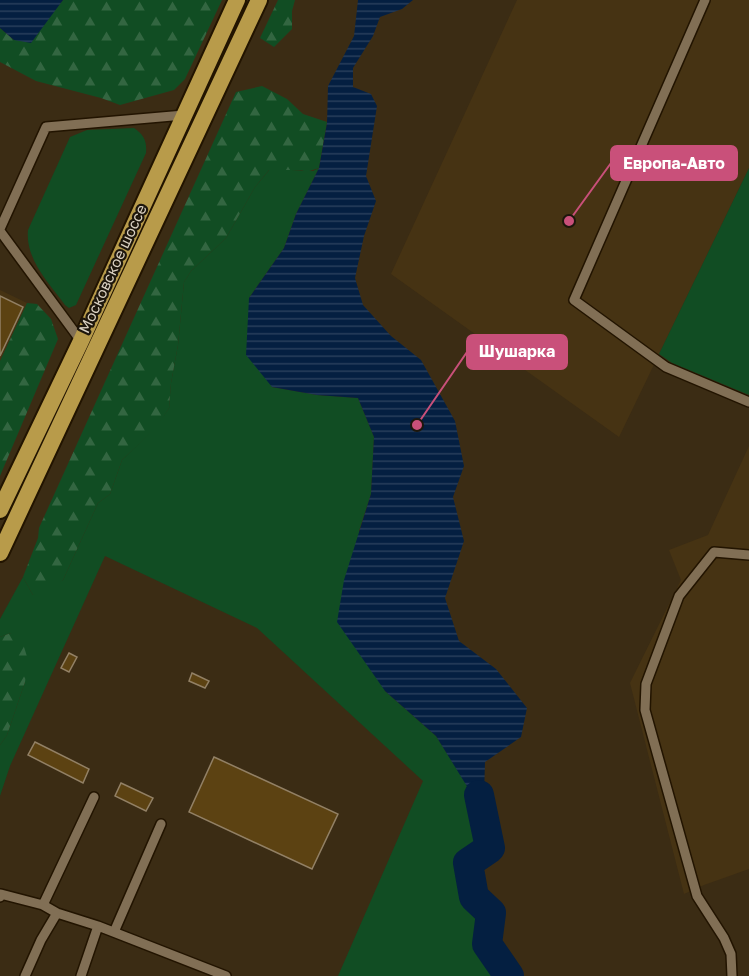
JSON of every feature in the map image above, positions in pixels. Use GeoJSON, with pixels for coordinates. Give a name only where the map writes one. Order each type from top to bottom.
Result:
{"type":"FeatureCollection","features":[{"type":"Feature","properties":{"kind":"highway","name":"Московское шоссе"},"geometry":{"type":"LineString","coordinates":[[0,510],[81,341],[237,0]]}},
{"type":"Feature","properties":{"kind":"highway","name":"Московское шоссе"},"geometry":{"type":"LineString","coordinates":[[0,553],[259,0]]}},
{"type":"Feature","properties":{"kind":"lane"},"geometry":{"type":"LineString","coordinates":[[705,0],[574,300],[666,367],[749,402]]}},
{"type":"Feature","properties":{"kind":"lane"},"geometry":{"type":"LineString","coordinates":[[81,341],[0,230],[46,127],[184,115]]}},
{"type":"Feature","properties":{"kind":"lane"},"geometry":{"type":"LineString","coordinates":[[732,976],[730,954],[724,938],[697,896],[645,710],[646,684],[679,596],[714,552],[749,555]]}},
{"type":"Feature","properties":{"kind":"lane"},"geometry":{"type":"LineString","coordinates":[[43,905],[94,797]]}},
{"type":"Feature","properties":{"kind":"lane"},"geometry":{"type":"LineString","coordinates":[[114,932],[161,824]]}},
{"type":"Feature","properties":{"kind":"lane"},"geometry":{"type":"LineString","coordinates":[[0,897],[1,894],[43,905],[57,913],[98,926],[226,976]]}},
{"type":"Feature","properties":{"kind":"lane"},"geometry":{"type":"LineString","coordinates":[[25,976],[41,940],[57,913]]}},
{"type":"Feature","properties":{"kind":"lane"},"geometry":{"type":"LineString","coordinates":[[81,976],[98,926]]}},
{"type":"Feature","properties":{"kind":"shaded area"},"geometry":{"type":"Polygon","coordinates":[[[517,0],[749,0],[749,168],[619,437],[391,274],[517,0]]]}},
{"type":"Feature","properties":{"kind":"shaded area"},"geometry":{"type":"Polygon","coordinates":[[[0,290],[27,303],[0,361],[0,290]]]}},
{"type":"Feature","properties":{"kind":"shaded area"},"geometry":{"type":"Polygon","coordinates":[[[749,446],[749,869],[684,894],[630,683],[681,580],[669,550],[708,535],[749,446]]]}},
{"type":"Feature","properties":{"kind":"green space"},"geometry":{"type":"Polygon","coordinates":[[[63,0],[222,0],[185,79],[174,90],[120,105],[36,81],[0,62],[0,28],[14,40],[51,15],[63,0]]]}},
{"type":"Feature","properties":{"kind":"green space"},"geometry":{"type":"Polygon","coordinates":[[[278,0],[295,0],[292,11],[292,29],[274,47],[260,38],[278,0]]]}},
{"type":"Feature","properties":{"kind":"green space"},"geometry":{"type":"Polygon","coordinates":[[[262,86],[287,99],[303,114],[327,122],[319,168],[306,172],[269,170],[255,187],[226,238],[191,271],[184,282],[169,408],[156,428],[122,460],[110,494],[98,503],[63,580],[44,594],[33,595],[23,577],[38,538],[39,528],[236,92],[262,86]]]}},
{"type":"Feature","properties":{"kind":"green space"},"geometry":{"type":"Polygon","coordinates":[[[134,128],[144,139],[146,153],[76,305],[69,308],[45,279],[34,261],[28,241],[28,230],[70,137],[87,130],[134,128]]]}},
{"type":"Feature","properties":{"kind":"green space"},"geometry":{"type":"Polygon","coordinates":[[[319,168],[296,214],[284,248],[249,298],[272,387],[317,395],[358,398],[374,437],[371,494],[359,531],[385,691],[436,736],[476,801],[483,836],[482,847],[459,858],[456,873],[463,904],[475,918],[479,951],[492,976],[338,976],[423,781],[257,628],[105,556],[10,766],[0,796],[0,745],[7,735],[25,682],[11,633],[0,637],[0,619],[23,577],[33,595],[63,580],[98,503],[110,494],[122,460],[155,428],[169,408],[184,282],[191,271],[226,238],[255,187],[270,169],[313,171],[319,168]]]}},
{"type":"Feature","properties":{"kind":"green space"},"geometry":{"type":"Polygon","coordinates":[[[749,168],[749,395],[672,363],[659,354],[749,168]]]}},
{"type":"Feature","properties":{"kind":"green space"},"geometry":{"type":"Polygon","coordinates":[[[27,303],[37,304],[51,319],[58,339],[0,476],[0,361],[27,303]]]}},
{"type":"Feature","properties":{"kind":"green space"},"geometry":{"type":"Polygon","coordinates":[[[11,633],[21,637],[28,660],[25,682],[7,735],[0,745],[0,637],[11,633]]]}},
{"type":"Feature","properties":{"kind":"water"},"geometry":{"type":"Polygon","coordinates":[[[0,0],[63,0],[31,43],[14,40],[0,28],[0,0]]]}},
{"type":"Feature","properties":{"kind":"water"},"geometry":{"type":"Polygon","coordinates":[[[358,0],[413,0],[402,9],[380,17],[373,36],[353,68],[353,87],[371,94],[377,106],[366,176],[376,201],[364,236],[355,278],[363,305],[391,336],[421,360],[455,421],[464,466],[453,497],[464,541],[445,598],[459,641],[496,669],[527,708],[521,737],[485,762],[484,797],[493,833],[483,836],[476,801],[436,736],[385,691],[337,622],[344,580],[371,494],[374,437],[358,398],[317,395],[272,387],[246,355],[249,298],[284,248],[296,214],[319,168],[327,123],[328,86],[354,36],[358,0]]]}},
{"type":"Feature","properties":{"kind":"building"},"geometry":{"type":"Polygon","coordinates":[[[0,296],[23,307],[0,356],[0,296]]]}},
{"type":"Feature","properties":{"kind":"building"},"geometry":{"type":"Polygon","coordinates":[[[69,653],[77,657],[69,672],[61,668],[69,653]]]}},
{"type":"Feature","properties":{"kind":"building"},"geometry":{"type":"Polygon","coordinates":[[[192,673],[209,681],[205,688],[189,681],[192,673]]]}},
{"type":"Feature","properties":{"kind":"building"},"geometry":{"type":"Polygon","coordinates":[[[35,742],[89,769],[83,783],[28,755],[35,742]]]}},
{"type":"Feature","properties":{"kind":"building"},"geometry":{"type":"Polygon","coordinates":[[[214,757],[338,814],[312,869],[189,812],[214,757]]]}},
{"type":"Feature","properties":{"kind":"building"},"geometry":{"type":"Polygon","coordinates":[[[121,783],[153,798],[146,811],[115,796],[121,783]]]}},
{"type":"Feature","properties":{"kind":"waterway"},"geometry":{"type":"LineString","coordinates":[[479,795],[490,848],[468,863],[474,897],[491,913],[487,944],[509,976]]}},
{"type":"Feature","properties":{"kind":"place","name":"Европа-Авто"},"geometry":{"type":"Point","coordinates":[569,221]}},
{"type":"Feature","properties":{"kind":"place","name":"Шушарка"},"geometry":{"type":"Point","coordinates":[417,425]}}]}
